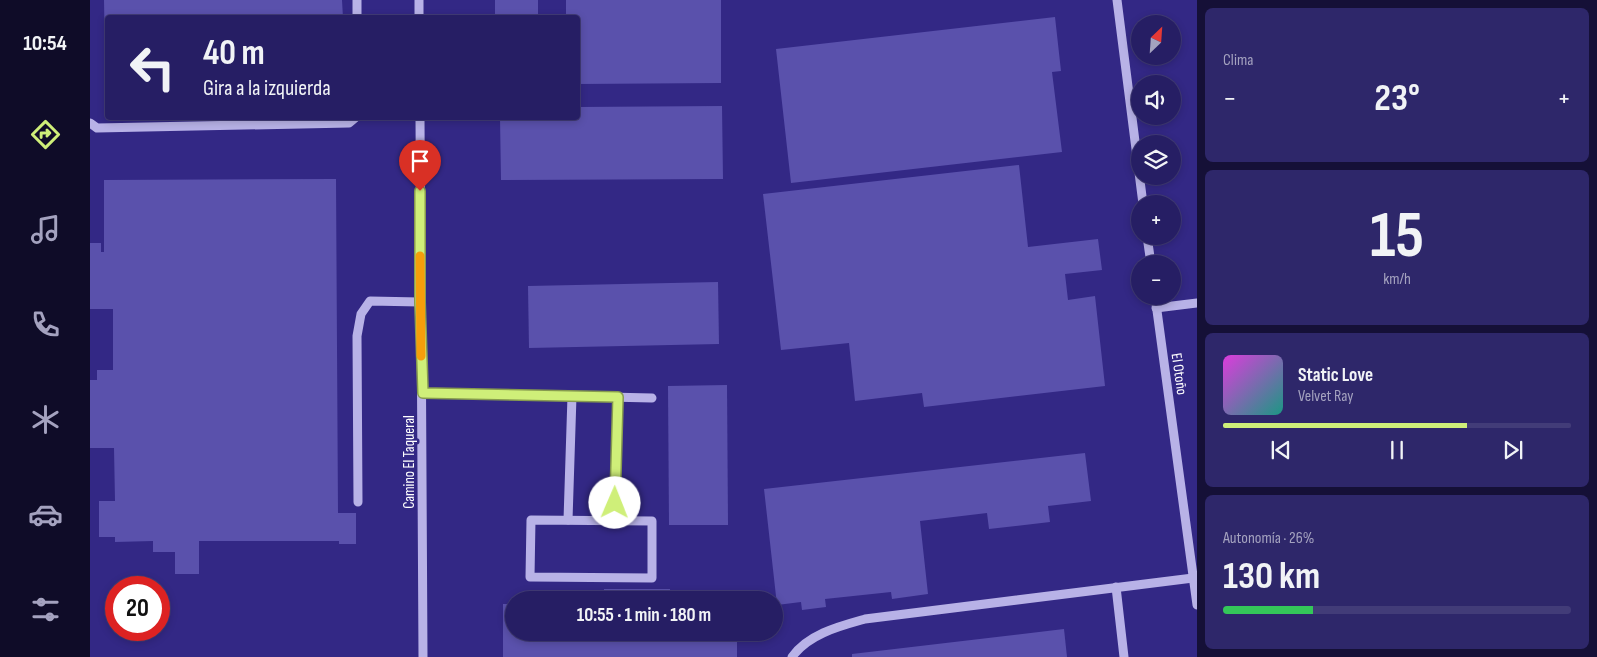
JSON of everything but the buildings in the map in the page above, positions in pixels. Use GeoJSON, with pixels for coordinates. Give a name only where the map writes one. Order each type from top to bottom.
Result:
{"type":"FeatureCollection","features":[{"type":"Feature","properties":{"kind":"street"},"geometry":{"type":"LineString","coordinates":[[357,0],[358,15]]}},
{"type":"Feature","properties":{"kind":"street"},"geometry":{"type":"LineString","coordinates":[[419,0],[420,15]]}},
{"type":"Feature","properties":{"kind":"street"},"geometry":{"type":"LineString","coordinates":[[1117,0],[1142,195]]}},
{"type":"Feature","properties":{"kind":"street"},"geometry":{"type":"LineString","coordinates":[[90,123],[97,128],[349,123],[353,120]]}},
{"type":"Feature","properties":{"kind":"street","name":"Camino El Taqueral"},"geometry":{"type":"LineString","coordinates":[[420,120],[423,657]]}},
{"type":"Feature","properties":{"kind":"street"},"geometry":{"type":"LineString","coordinates":[[358,502],[357,336],[360,314],[370,302],[420,302]]}},
{"type":"Feature","properties":{"kind":"street"},"geometry":{"type":"LineString","coordinates":[[1156,308],[1197,303]]}},
{"type":"Feature","properties":{"kind":"street","name":"El Otoño"},"geometry":{"type":"LineString","coordinates":[[1156,305],[1197,605]]}},
{"type":"Feature","properties":{"kind":"street"},"geometry":{"type":"LineString","coordinates":[[423,393],[652,398]]}},
{"type":"Feature","properties":{"kind":"street"},"geometry":{"type":"LineString","coordinates":[[568,520],[572,396]]}},
{"type":"Feature","properties":{"kind":"street"},"geometry":{"type":"LineString","coordinates":[[615,521],[618,397]]}},
{"type":"Feature","properties":{"kind":"street"},"geometry":{"type":"LineString","coordinates":[[531,520],[568,520],[652,521],[652,578],[530,577],[531,520]]}},
{"type":"Feature","properties":{"kind":"street"},"geometry":{"type":"LineString","coordinates":[[792,657],[812,640],[830,629],[865,619],[1193,578]]}},
{"type":"Feature","properties":{"kind":"street"},"geometry":{"type":"LineString","coordinates":[[1116,588],[1124,657]]}},
{"type":"Feature","properties":{"kind":"slow traffic"},"geometry":{"type":"LineString","coordinates":[[420,256],[421,356]]}},
{"type":"Feature","properties":{"kind":"route"},"geometry":{"type":"LineString","coordinates":[[420,191],[420,302],[423,393],[618,397],[615,503]]}}]}
